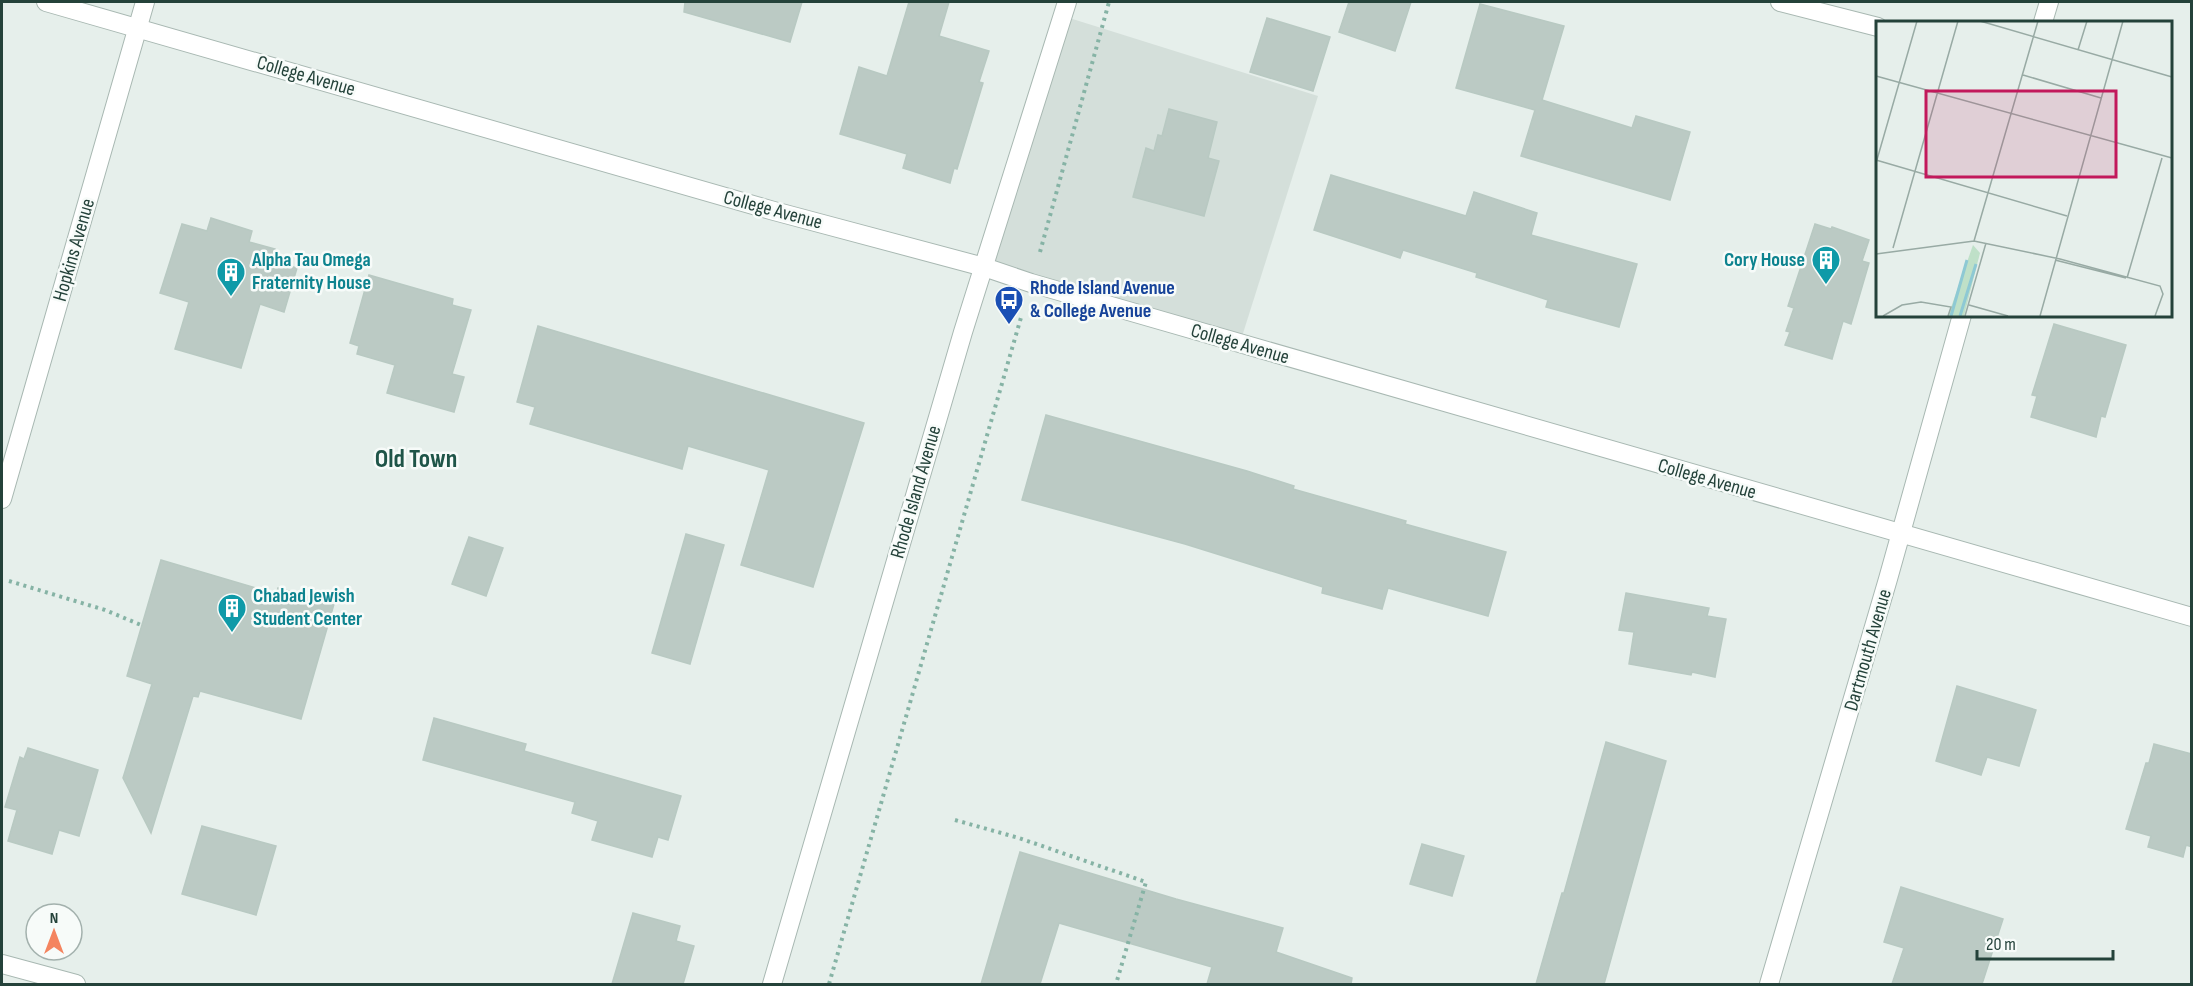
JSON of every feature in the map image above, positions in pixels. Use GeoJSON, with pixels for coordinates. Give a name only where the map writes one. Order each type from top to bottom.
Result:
{"type":"FeatureCollection","features":[{"type":"Feature","properties":{"kind":"street","name":"College Avenue"},"geometry":{"type":"LineString","coordinates":[[46,2],[774,211],[984,267],[1031,284],[2192,617]]}},
{"type":"Feature","properties":{"kind":"street","name":"Hopkins Avenue"},"geometry":{"type":"LineString","coordinates":[[2,499],[146,2]]}},
{"type":"Feature","properties":{"kind":"street","name":"Rhode Island Avenue"},"geometry":{"type":"LineString","coordinates":[[772,984],[984,267],[1067,2]]}},
{"type":"Feature","properties":{"kind":"street"},"geometry":{"type":"LineString","coordinates":[[1780,2],[1876,26]]}},
{"type":"Feature","properties":{"kind":"street"},"geometry":{"type":"LineString","coordinates":[[2043,21],[2049,2]]}},
{"type":"Feature","properties":{"kind":"street","name":"Dartmouth Avenue"},"geometry":{"type":"LineString","coordinates":[[1769,984],[1962,316]]}},
{"type":"Feature","properties":{"kind":"street"},"geometry":{"type":"LineString","coordinates":[[2,964],[76,984]]}},
{"type":"Feature","properties":{"kind":"path"},"geometry":{"type":"LineString","coordinates":[[1042,246],[1109,2]]}},
{"type":"Feature","properties":{"kind":"path"},"geometry":{"type":"LineString","coordinates":[[829,984],[1023,311]]}},
{"type":"Feature","properties":{"kind":"path"},"geometry":{"type":"LineString","coordinates":[[9,581],[105,610],[141,625]]}},
{"type":"Feature","properties":{"kind":"path"},"geometry":{"type":"LineString","coordinates":[[955,820],[1019,838],[1146,882],[1116,984]]}},
{"type":"Feature","properties":{"kind":"shaded area"},"geometry":{"type":"Polygon","coordinates":[[[1063,16],[1318,96],[1239,346],[984,267],[1063,16]]]}},
{"type":"Feature","properties":{"kind":"building"},"geometry":{"type":"Polygon","coordinates":[[[685,2],[802,2],[790,42],[684,12],[685,2]]]}},
{"type":"Feature","properties":{"kind":"building"},"geometry":{"type":"Polygon","coordinates":[[[909,2],[949,2],[939,36],[989,51],[979,82],[983,83],[957,169],[954,168],[950,183],[903,168],[907,154],[840,134],[859,67],[887,76],[909,2]]]}},
{"type":"Feature","properties":{"kind":"building"},"geometry":{"type":"Polygon","coordinates":[[[1349,2],[1411,2],[1395,51],[1339,32],[1349,2]]]}},
{"type":"Feature","properties":{"kind":"building"},"geometry":{"type":"Polygon","coordinates":[[[1480,4],[1564,26],[1542,100],[1632,128],[1636,116],[1690,132],[1670,200],[1521,156],[1535,110],[1456,88],[1480,4]]]}},
{"type":"Feature","properties":{"kind":"building"},"geometry":{"type":"Polygon","coordinates":[[[1267,18],[1330,37],[1313,91],[1250,72],[1267,18]]]}},
{"type":"Feature","properties":{"kind":"building"},"geometry":{"type":"Polygon","coordinates":[[[1169,109],[1217,122],[1208,158],[1219,161],[1204,216],[1133,197],[1146,148],[1154,151],[1158,135],[1162,136],[1169,109]]]}},
{"type":"Feature","properties":{"kind":"building"},"geometry":{"type":"Polygon","coordinates":[[[1331,175],[1466,216],[1474,192],[1537,213],[1531,235],[1637,264],[1619,327],[1546,307],[1548,300],[1476,277],[1477,273],[1403,250],[1400,258],[1314,230],[1331,175]]]}},
{"type":"Feature","properties":{"kind":"building","name":"Alpha Tau Omega Fraternity House"},"geometry":{"type":"Polygon","coordinates":[[[211,218],[252,231],[249,242],[275,249],[271,261],[297,268],[284,312],[260,304],[241,368],[175,349],[189,302],[160,293],[182,224],[207,231],[211,218]]]}},
{"type":"Feature","properties":{"kind":"building","name":"Cory House"},"geometry":{"type":"Polygon","coordinates":[[[1815,224],[1831,229],[1832,227],[1869,240],[1862,261],[1869,263],[1851,324],[1843,321],[1832,359],[1785,345],[1790,332],[1786,331],[1794,308],[1788,306],[1815,224]]]}},
{"type":"Feature","properties":{"kind":"building"},"geometry":{"type":"Polygon","coordinates":[[[369,275],[453,299],[452,305],[471,310],[452,374],[464,377],[454,412],[387,393],[395,365],[357,354],[359,346],[350,343],[369,275]]]}},
{"type":"Feature","properties":{"kind":"building"},"geometry":{"type":"Polygon","coordinates":[[[2054,324],[2126,345],[2105,417],[2101,416],[2096,437],[2031,417],[2037,396],[2032,395],[2054,324]]]}},
{"type":"Feature","properties":{"kind":"building"},"geometry":{"type":"Polygon","coordinates":[[[538,326],[864,423],[813,587],[741,565],[769,470],[688,446],[682,469],[530,424],[535,407],[517,402],[538,326]]]}},
{"type":"Feature","properties":{"kind":"building"},"geometry":{"type":"Polygon","coordinates":[[[1046,415],[1247,471],[1294,486],[1293,489],[1506,552],[1488,616],[1388,588],[1382,609],[1322,593],[1323,587],[1185,544],[1022,500],[1046,415]]]}},
{"type":"Feature","properties":{"kind":"building"},"geometry":{"type":"Polygon","coordinates":[[[686,534],[724,545],[690,664],[652,653],[686,534]]]}},
{"type":"Feature","properties":{"kind":"building"},"geometry":{"type":"Polygon","coordinates":[[[469,537],[503,548],[486,596],[452,584],[469,537]]]}},
{"type":"Feature","properties":{"kind":"building","name":"Chabad Jewish Student Center"},"geometry":{"type":"Polygon","coordinates":[[[161,560],[276,594],[278,588],[334,604],[301,719],[200,691],[198,697],[193,696],[151,833],[123,778],[152,684],[127,676],[161,560]]]}},
{"type":"Feature","properties":{"kind":"building"},"geometry":{"type":"Polygon","coordinates":[[[1626,593],[1709,608],[1707,616],[1726,619],[1715,677],[1629,664],[1634,632],[1619,630],[1626,593]]]}},
{"type":"Feature","properties":{"kind":"building"},"geometry":{"type":"Polygon","coordinates":[[[1957,686],[2036,710],[2019,766],[1987,757],[1981,775],[1936,761],[1957,686]]]}},
{"type":"Feature","properties":{"kind":"building"},"geometry":{"type":"Polygon","coordinates":[[[434,718],[526,744],[524,751],[681,796],[668,840],[658,837],[652,857],[592,840],[598,821],[572,813],[575,802],[423,760],[434,718]]]}},
{"type":"Feature","properties":{"kind":"building"},"geometry":{"type":"Polygon","coordinates":[[[1606,742],[1666,761],[1604,984],[1536,984],[1562,893],[1564,893],[1606,742]]]}},
{"type":"Feature","properties":{"kind":"building"},"geometry":{"type":"Polygon","coordinates":[[[2154,744],[2192,754],[2192,847],[2186,845],[2183,857],[2148,847],[2151,836],[2126,829],[2154,744]]]}},
{"type":"Feature","properties":{"kind":"building"},"geometry":{"type":"Polygon","coordinates":[[[28,748],[98,770],[79,836],[59,830],[52,854],[8,841],[17,810],[5,807],[20,757],[24,759],[28,748]]]}},
{"type":"Feature","properties":{"kind":"building"},"geometry":{"type":"Polygon","coordinates":[[[202,826],[276,846],[256,915],[182,894],[202,826]]]}},
{"type":"Feature","properties":{"kind":"building"},"geometry":{"type":"Polygon","coordinates":[[[1422,844],[1464,856],[1452,896],[1410,884],[1422,844]]]}},
{"type":"Feature","properties":{"kind":"building"},"geometry":{"type":"Polygon","coordinates":[[[1020,852],[1176,899],[1283,928],[1276,952],[1352,978],[1351,984],[1207,984],[1212,967],[1059,923],[1040,984],[981,984],[1020,852]]]}},
{"type":"Feature","properties":{"kind":"building"},"geometry":{"type":"Polygon","coordinates":[[[1901,887],[2003,919],[1982,984],[1892,984],[1904,948],[1884,942],[1901,887]]]}},
{"type":"Feature","properties":{"kind":"building"},"geometry":{"type":"Polygon","coordinates":[[[633,913],[680,926],[676,941],[694,946],[683,984],[612,984],[633,913]]]}},
{"type":"Feature","properties":{"kind":"place","name":"Cory House"},"geometry":{"type":"Point","coordinates":[1826,286]}},
{"type":"Feature","properties":{"kind":"place","name":"Alpha Tau Omega Fraternity House"},"geometry":{"type":"Point","coordinates":[231,298]}},
{"type":"Feature","properties":{"kind":"place","name":"Rhode Island Avenue & College Avenue"},"geometry":{"type":"Point","coordinates":[1009,326]}},
{"type":"Feature","properties":{"kind":"place","name":"Chabad Jewish Student Center"},"geometry":{"type":"Point","coordinates":[232,634]}},
{"type":"Feature","properties":{"kind":"district","name":"Old Town"},"geometry":{"type":"Point","coordinates":[416,459]}}]}
